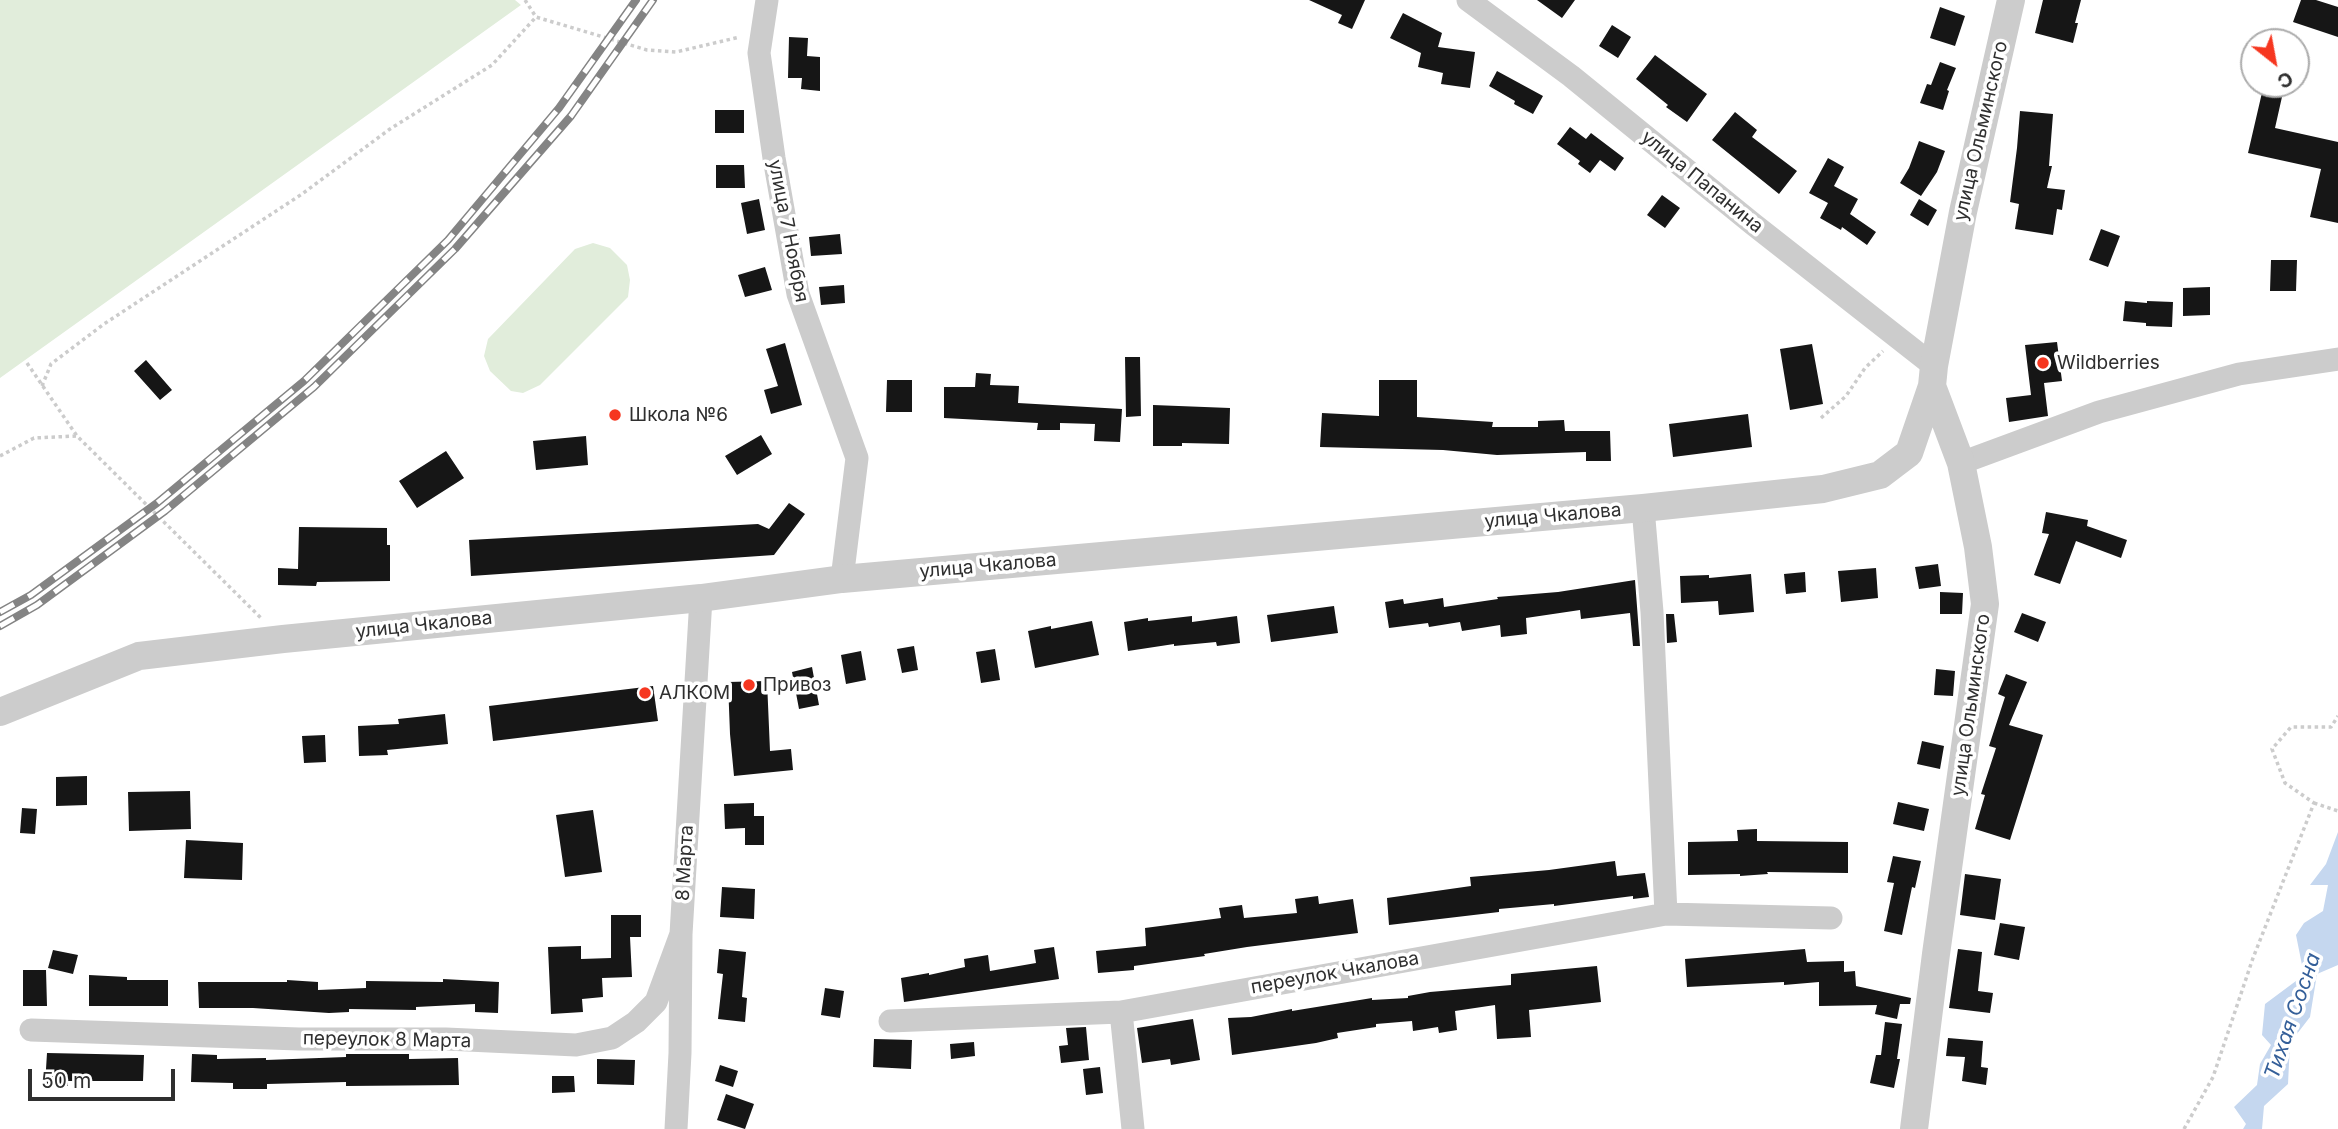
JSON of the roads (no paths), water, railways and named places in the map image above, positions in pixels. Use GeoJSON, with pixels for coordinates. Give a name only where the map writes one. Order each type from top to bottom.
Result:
{"type":"FeatureCollection","features":[{"type":"Feature","properties":{"kind":"street","name":"улица 7 Ноября"},"geometry":{"type":"LineString","coordinates":[[767,0],[759,53],[798,294],[857,458],[842,579]]}},
{"type":"Feature","properties":{"kind":"street","name":"улица Папанина"},"geometry":{"type":"LineString","coordinates":[[1468,0],[1571,76],[1897,337],[1933,376]]}},
{"type":"Feature","properties":{"kind":"street","name":"улица Ольминского"},"geometry":{"type":"LineString","coordinates":[[1914,1129],[1985,604],[1978,547],[1961,463],[1933,376],[1963,212],[2011,0]]}},
{"type":"Feature","properties":{"kind":"street"},"geometry":{"type":"LineString","coordinates":[[1961,463],[2099,412],[2239,374],[2338,359]]}},
{"type":"Feature","properties":{"kind":"street","name":"улица Чкалова"},"geometry":{"type":"LineString","coordinates":[[0,712],[139,656],[282,639],[701,598],[842,579],[1643,508],[1823,489],[1880,475],[1909,453],[1933,376]]}},
{"type":"Feature","properties":{"kind":"street"},"geometry":{"type":"LineString","coordinates":[[1643,508],[1652,612],[1666,914]]}},
{"type":"Feature","properties":{"kind":"street","name":"8 Марта"},"geometry":{"type":"LineString","coordinates":[[676,1129],[681,934],[701,598]]}},
{"type":"Feature","properties":{"kind":"street","name":"переулок Чкалова"},"geometry":{"type":"LineString","coordinates":[[890,1021],[1121,1012],[1666,914],[1831,918]]}},
{"type":"Feature","properties":{"kind":"street","name":"переулок 8 Марта"},"geometry":{"type":"LineString","coordinates":[[31,1030],[576,1045],[612,1038],[636,1022],[656,1002],[681,934]]}},
{"type":"Feature","properties":{"kind":"street"},"geometry":{"type":"LineString","coordinates":[[1121,1012],[1133,1129]]}},
{"type":"Feature","properties":{"kind":"water","name":"Тихая Сосна"},"geometry":{"type":"Polygon","coordinates":[[[2338,832],[2338,965],[2317,974],[2310,1017],[2290,1043],[2288,1084],[2264,1106],[2262,1129],[2243,1129],[2246,1124],[2234,1107],[2257,1085],[2260,1064],[2271,1045],[2262,1035],[2265,1004],[2304,975],[2296,935],[2304,923],[2323,911],[2328,885],[2310,885],[2326,864],[2338,832]]]}},
{"type":"Feature","properties":{"kind":"railway"},"geometry":{"type":"LineString","coordinates":[[0,612],[31,595],[157,503],[304,381],[448,240],[559,108],[636,0]]}},
{"type":"Feature","properties":{"kind":"railway"},"geometry":{"type":"LineString","coordinates":[[0,626],[37,605],[165,511],[314,387],[455,249],[571,116],[653,0]]}},
{"type":"Feature","properties":{"kind":"place","name":"Wildberries"},"geometry":{"type":"Point","coordinates":[2043,363]}},
{"type":"Feature","properties":{"kind":"place","name":"Школа №6"},"geometry":{"type":"Point","coordinates":[615,415]}},
{"type":"Feature","properties":{"kind":"place","name":"Привоз"},"geometry":{"type":"Point","coordinates":[749,685]}},
{"type":"Feature","properties":{"kind":"place","name":"АЛКОМ"},"geometry":{"type":"Point","coordinates":[645,693]}}]}
